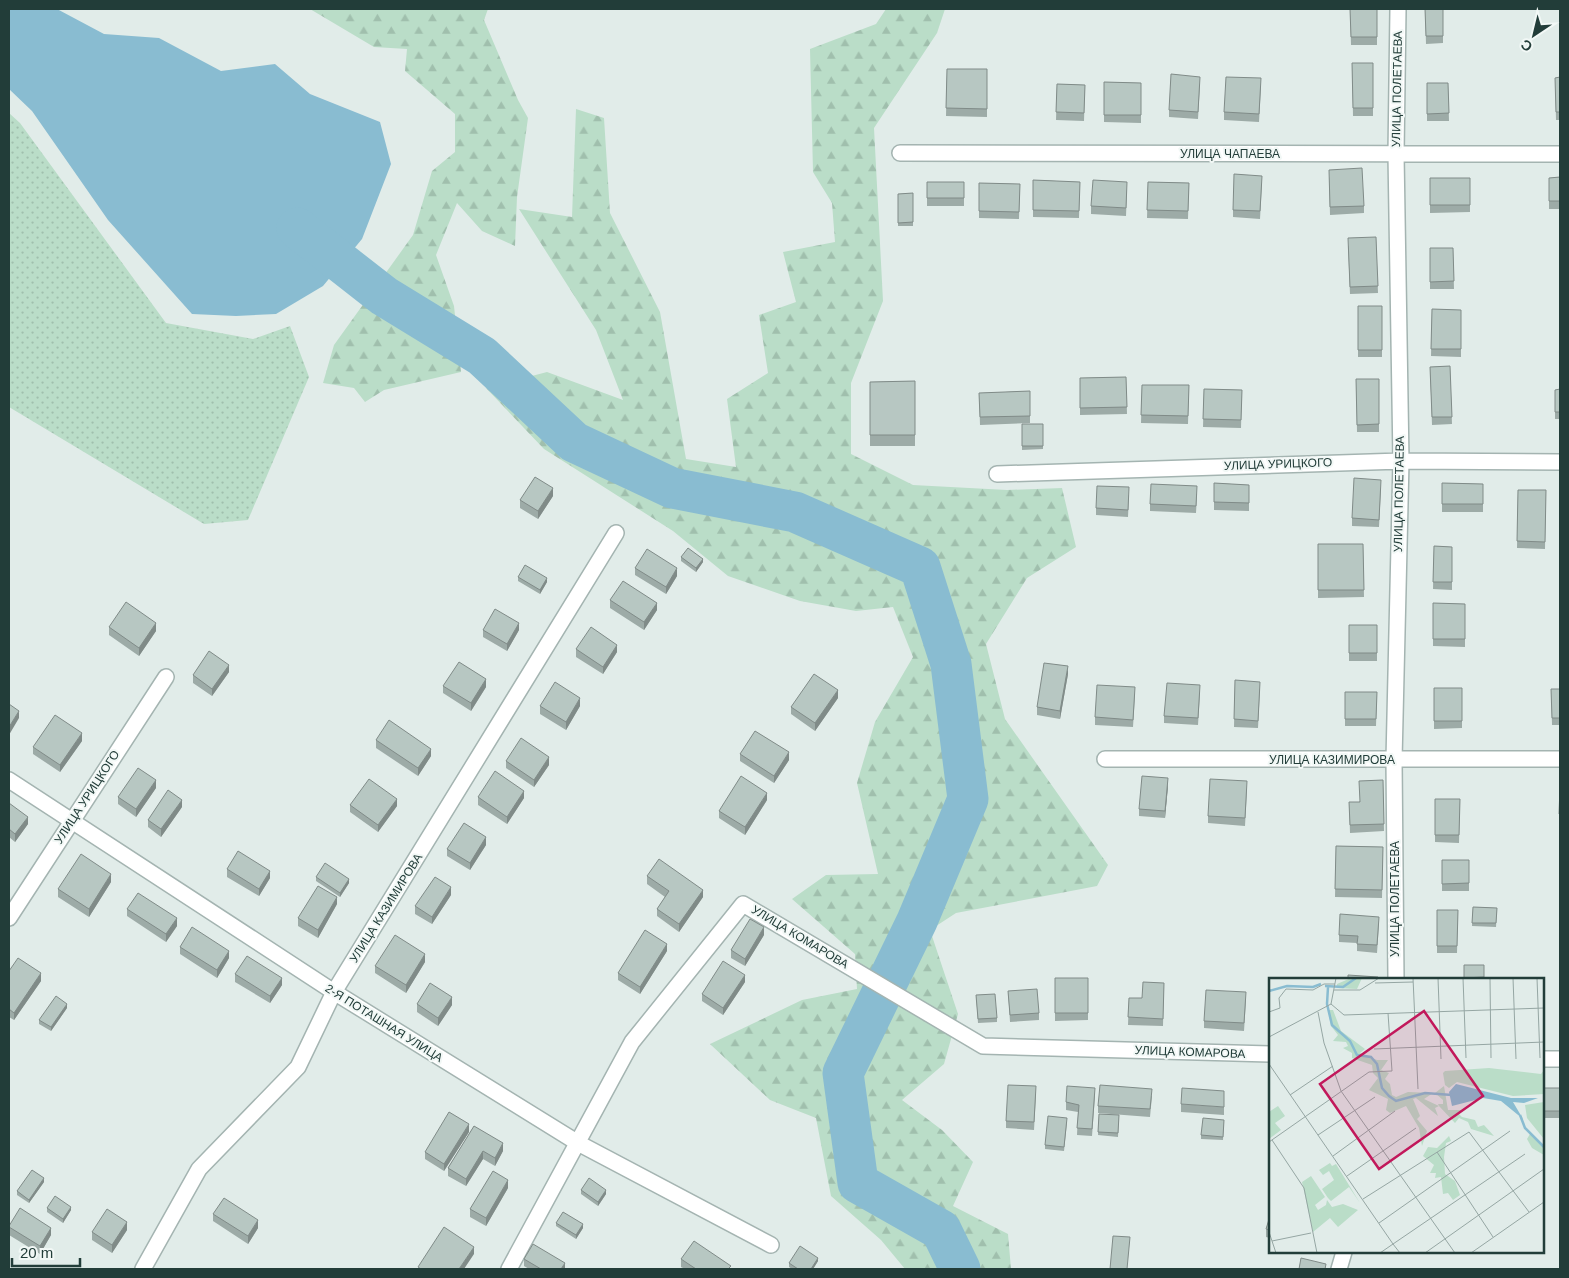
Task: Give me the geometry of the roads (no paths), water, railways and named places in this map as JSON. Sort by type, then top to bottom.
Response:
[{"type":"street","name":"УЛИЦА ПОЛЕТАЕВА","points":[[1396,978],[1394,760],[1401,460],[1396,154],[1398,9]]},
{"type":"street","name":"УЛИЦА ЧАПАЕВА","points":[[900,153],[1560,154]]},
{"type":"street","name":"УЛИЦА УРИЦКОГО","points":[[997,474],[1401,460],[1560,462]]},
{"type":"street","name":"УЛИЦА КАЗИМИРОВА","points":[[143,1269],[199,1169],[298,1067],[334,992],[616,533]]},
{"type":"street","name":"УЛИЦА УРИЦКОГО","points":[[9,918],[71,820],[166,677]]},
{"type":"street","name":"УЛИЦА КАЗИМИРОВА","points":[[1105,759],[1560,759]]},
{"type":"street","name":"2-Я ПОТАШНАЯ УЛИЦА","points":[[9,780],[334,992],[578,1143],[771,1244]]},
{"type":"street","name":"УЛИЦА КОМАРОВА","points":[[509,1269],[632,1042],[743,904],[983,1046],[1269,1054]]},
{"type":"street","points":[[1544,1059],[1560,1059]]},
{"type":"street","points":[[1339,1269],[1344,1253]]},
{"type":"water","points":[[9,9],[57,9],[104,34],[159,38],[221,71],[275,64],[310,94],[380,122],[391,164],[362,239],[323,286],[276,314],[236,316],[192,314],[108,220],[32,111],[9,89]]},
{"type":"waterway","points":[[297,228],[384,296],[482,356],[574,442],[672,488],[795,512],[920,567],[951,664],[968,799],[917,921],[843,1073],[858,1183],[941,1230],[960,1269]]}]
